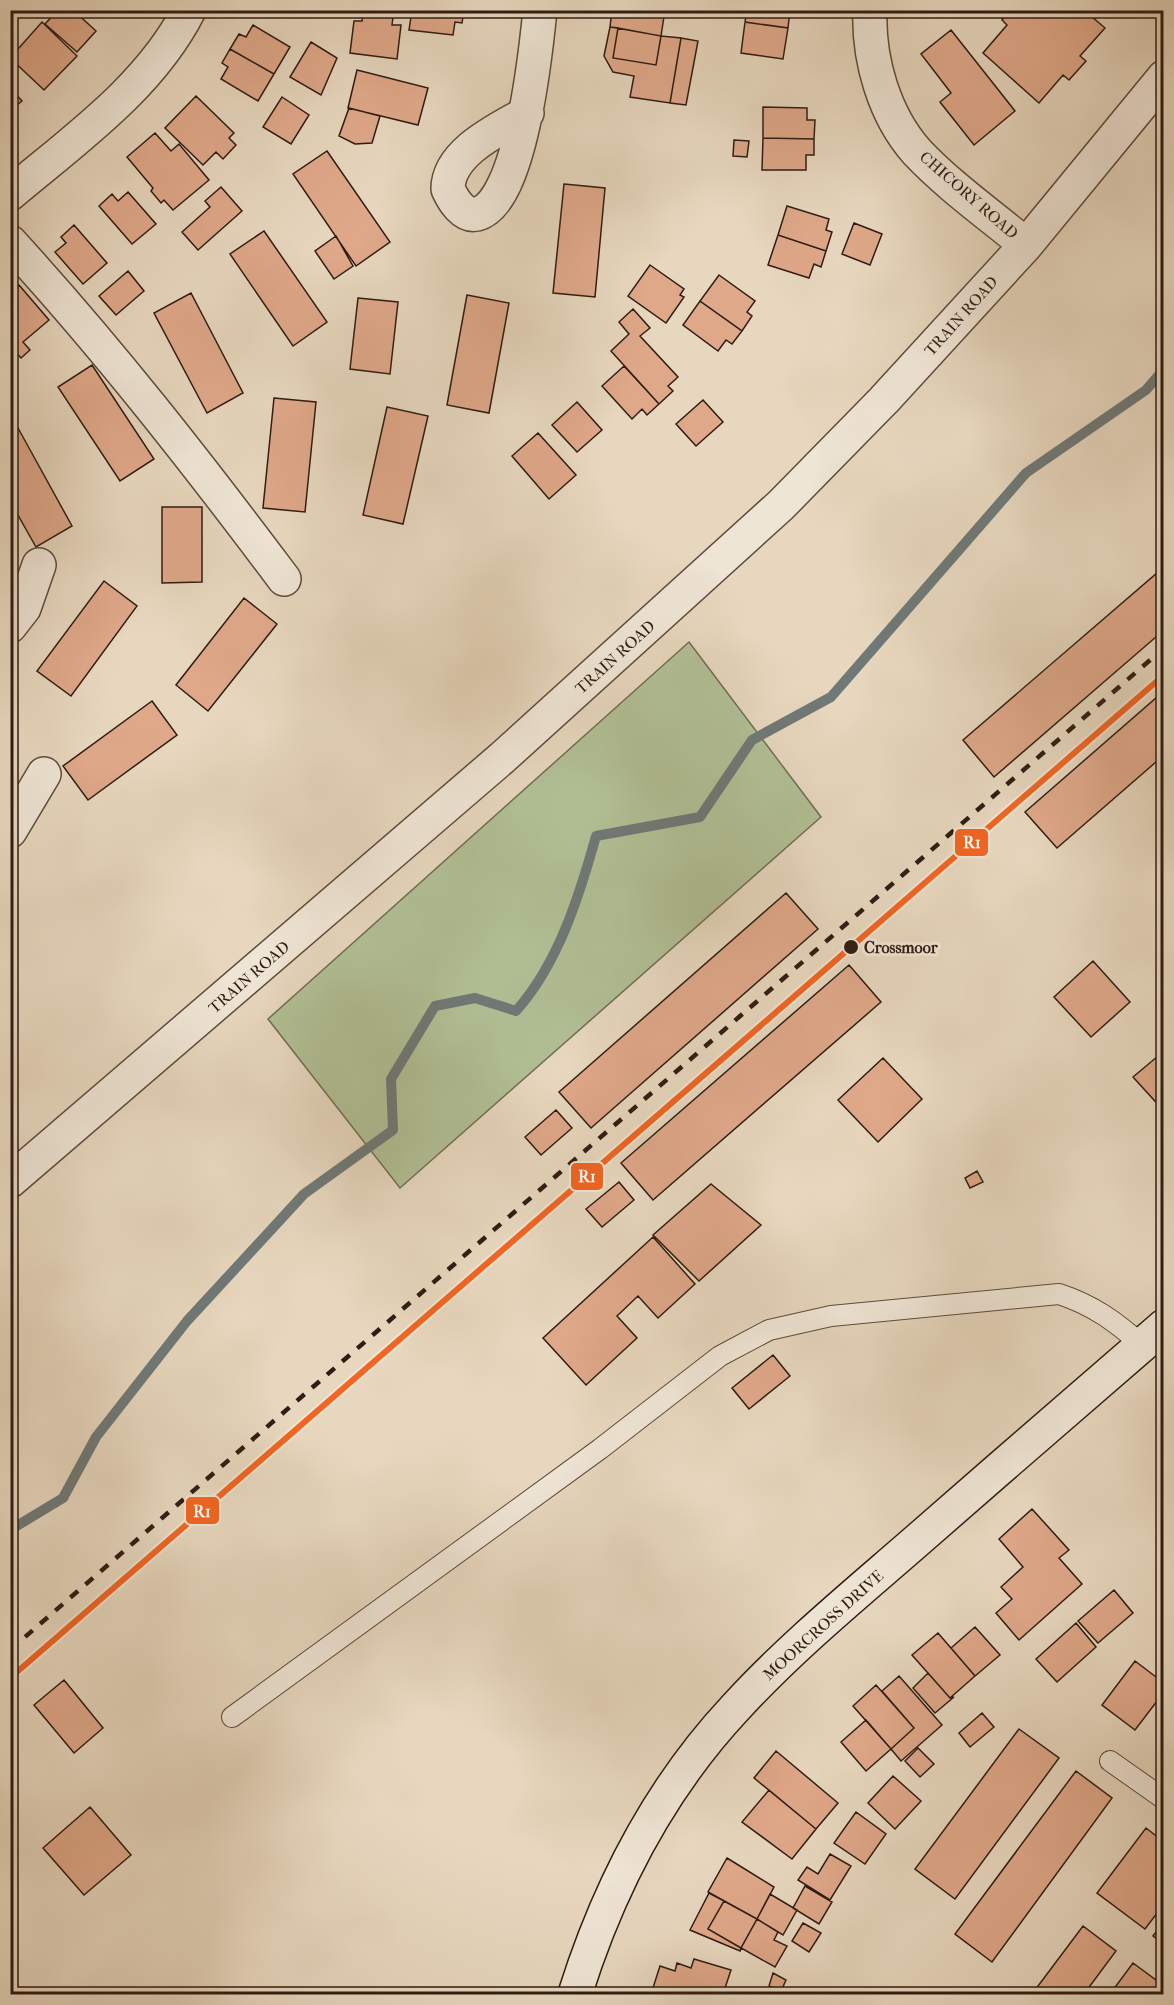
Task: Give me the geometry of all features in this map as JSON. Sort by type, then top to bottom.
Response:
[{"type":"street","points":[[10,194],[117,103],[170,42],[189,10]]},
{"type":"street","points":[[527,113],[540,10]]},
{"type":"street","name":"CHICORY ROAD","points":[[870,10],[869,26],[876,71],[891,113],[917,151],[1026,245]]},
{"type":"street","name":"TRAIN ROAD","points":[[10,1181],[502,758],[782,505],[884,400],[1026,245],[1164,77]]},
{"type":"street","points":[[10,242],[84,322],[188,450],[284,579]]},
{"type":"street","points":[[10,626],[24,608],[39,565]]},
{"type":"street","points":[[10,831],[44,774]]},
{"type":"street","name":"MOORCROSS DRIVE","points":[[575,1995],[596,1931],[642,1837],[669,1792],[735,1708],[818,1627],[1153,1335]]},
{"type":"lane","points":[[232,1717],[600,1449],[720,1356],[769,1330],[842,1314],[1059,1294],[1082,1301],[1109,1316],[1153,1335]]},
{"type":"lane","points":[[1110,1761],[1164,1799]]},
{"type":"green space","points":[[689,642],[821,817],[400,1188],[268,1019]]},
{"type":"building","points":[[58,10],[73,10],[96,31],[77,52],[45,24]]},
{"type":"building","points":[[363,10],[394,10],[392,25],[401,25],[397,59],[350,53],[354,21],[362,21]]},
{"type":"building","points":[[412,10],[464,10],[462,23],[455,22],[453,35],[409,30]]},
{"type":"building","points":[[612,10],[665,10],[661,36],[610,27]]},
{"type":"building","points":[[747,10],[790,10],[788,28],[745,22]]},
{"type":"building","points":[[1009,10],[1084,10],[1105,28],[1080,56],[1086,61],[1069,80],[1063,75],[1039,103],[983,53],[1007,25],[1002,20]]},
{"type":"building","points":[[42,22],[77,56],[44,90],[10,58]]},
{"type":"building","points":[[745,22],[788,28],[783,59],[741,53]]},
{"type":"building","points":[[253,25],[290,47],[274,74],[230,49],[239,34],[246,37]]},
{"type":"building","points":[[610,27],[618,28],[613,58],[656,65],[661,36],[681,38],[670,103],[630,97],[634,76],[613,72],[604,56]]},
{"type":"building","points":[[618,28],[661,36],[656,65],[613,58]]},
{"type":"building","points":[[951,30],[1015,111],[974,145],[940,102],[951,93],[921,54]]},
{"type":"building","points":[[681,38],[698,41],[686,105],[670,103]]},
{"type":"building","points":[[311,42],[337,58],[321,95],[290,77]]},
{"type":"building","points":[[230,49],[274,74],[258,101],[221,79],[228,67],[222,63]]},
{"type":"building","points":[[357,70],[428,88],[418,125],[348,108]]},
{"type":"building","points":[[10,88],[22,101],[10,111]]},
{"type":"building","points":[[196,96],[234,133],[229,138],[236,145],[223,159],[216,152],[203,165],[165,128]]},
{"type":"building","points":[[282,97],[309,115],[291,144],[263,127]]},
{"type":"building","points":[[763,107],[807,108],[807,120],[815,120],[814,139],[763,138]]},
{"type":"building","points":[[349,108],[380,116],[372,143],[355,144],[339,136]]},
{"type":"building","points":[[155,133],[171,151],[179,144],[209,180],[173,210],[164,200],[161,203],[151,191],[153,188],[127,157]]},
{"type":"building","points":[[763,138],[814,139],[814,155],[806,155],[806,170],[762,170]]},
{"type":"building","points":[[734,140],[749,141],[747,157],[733,156]]},
{"type":"building","points":[[327,151],[390,242],[356,266],[293,174]]},
{"type":"building","points":[[564,184],[605,188],[595,297],[553,293]]},
{"type":"building","points":[[221,187],[242,211],[198,250],[182,232],[210,207],[205,201]]},
{"type":"building","points":[[128,192],[156,224],[132,244],[99,206],[112,194],[118,201]]},
{"type":"building","points":[[787,206],[829,219],[826,230],[832,232],[826,251],[778,235]]},
{"type":"building","points":[[854,223],[882,234],[870,265],[842,254]]},
{"type":"building","points":[[74,225],[107,263],[83,284],[55,252],[66,243],[61,237]]},
{"type":"building","points":[[264,231],[327,322],[293,346],[230,254]]},
{"type":"building","points":[[778,235],[826,251],[821,267],[814,264],[809,278],[768,265]]},
{"type":"building","points":[[336,236],[353,266],[334,279],[315,251]]},
{"type":"building","points":[[650,265],[684,289],[680,295],[684,297],[666,323],[628,296]]},
{"type":"building","points":[[128,271],[144,291],[116,315],[99,296]]},
{"type":"building","points":[[719,275],[755,301],[747,312],[752,316],[742,331],[700,301]]},
{"type":"building","points":[[19,285],[49,320],[23,342],[30,350],[21,358],[10,346],[10,293]]},
{"type":"building","points":[[191,293],[243,393],[207,413],[154,313]]},
{"type":"building","points":[[467,295],[509,303],[489,413],[447,405]]},
{"type":"building","points":[[358,298],[398,302],[390,374],[350,369]]},
{"type":"building","points":[[700,301],[742,331],[732,344],[726,340],[718,351],[683,325]]},
{"type":"building","points":[[633,309],[650,328],[640,336],[678,377],[668,386],[673,391],[659,404],[611,351],[629,334],[619,322]]},
{"type":"building","points":[[92,365],[154,459],[120,481],[58,387]]},
{"type":"building","points":[[624,366],[659,404],[647,415],[642,409],[632,419],[602,386]]},
{"type":"building","points":[[274,398],[316,402],[305,512],[263,508]]},
{"type":"building","points":[[703,400],[723,422],[696,446],[676,424]]},
{"type":"building","points":[[577,402],[602,430],[577,452],[552,425]]},
{"type":"building","points":[[387,407],[428,416],[403,524],[363,515]]},
{"type":"building","points":[[18,428],[72,526],[36,547],[10,501],[10,433]]},
{"type":"building","points":[[538,433],[576,475],[549,499],[512,456]]},
{"type":"building","points":[[162,507],[202,507],[202,582],[162,583]]},
{"type":"building","points":[[1164,567],[1164,630],[994,777],[963,740]]},
{"type":"building","points":[[104,581],[137,606],[71,696],[37,671]]},
{"type":"building","points":[[244,598],[277,624],[208,711],[176,685]]},
{"type":"building","points":[[1164,691],[1164,755],[1057,848],[1025,812]]},
{"type":"building","points":[[152,701],[177,735],[88,800],[63,766]]},
{"type":"building","points":[[786,893],[818,929],[591,1128],[559,1092]]},
{"type":"building","points":[[1093,961],[1130,1002],[1091,1037],[1054,997]]},
{"type":"building","points":[[849,965],[881,1002],[653,1200],[621,1163]]},
{"type":"building","points":[[1164,1051],[1164,1111],[1133,1077]]},
{"type":"building","points":[[883,1058],[922,1099],[878,1142],[838,1100]]},
{"type":"building","points":[[556,1110],[572,1128],[541,1155],[525,1137]]},
{"type":"building","points":[[977,1171],[983,1182],[970,1188],[965,1178]]},
{"type":"building","points":[[619,1182],[634,1200],[602,1227],[586,1209]]},
{"type":"building","points":[[711,1184],[761,1225],[699,1281],[653,1235]]},
{"type":"building","points":[[653,1237],[695,1284],[658,1318],[638,1296],[617,1316],[637,1338],[586,1385],[543,1338]]},
{"type":"building","points":[[773,1355],[790,1376],[749,1409],[732,1388]]},
{"type":"building","points":[[1032,1509],[1069,1550],[1059,1558],[1082,1584],[1019,1640],[996,1613],[1012,1599],[1001,1587],[1023,1567],[999,1539]]},
{"type":"building","points":[[1114,1590],[1133,1613],[1098,1643],[1078,1621]]},
{"type":"building","points":[[1076,1623],[1096,1647],[1057,1682],[1036,1659]]},
{"type":"building","points":[[975,1627],[1000,1655],[975,1676],[951,1648]]},
{"type":"building","points":[[938,1633],[975,1676],[950,1698],[912,1655]]},
{"type":"building","points":[[1135,1661],[1164,1683],[1164,1692],[1135,1730],[1102,1705]]},
{"type":"building","points":[[928,1673],[950,1698],[954,1697],[935,1713],[913,1688]]},
{"type":"building","points":[[899,1676],[942,1725],[901,1761],[891,1749],[914,1728],[882,1691]]},
{"type":"building","points":[[64,1680],[103,1728],[74,1753],[34,1705]]},
{"type":"building","points":[[876,1685],[914,1728],[891,1749],[853,1706]]},
{"type":"building","points":[[982,1713],[994,1727],[970,1747],[959,1733]]},
{"type":"building","points":[[866,1720],[891,1749],[866,1771],[841,1742]]},
{"type":"building","points":[[1019,1729],[1059,1758],[955,1899],[915,1869]]},
{"type":"building","points":[[918,1748],[934,1764],[920,1777],[905,1761]]},
{"type":"building","points":[[776,1751],[838,1803],[816,1829],[754,1778]]},
{"type":"building","points":[[1076,1771],[1112,1798],[992,1962],[955,1934]]},
{"type":"building","points":[[893,1776],[921,1801],[895,1829],[868,1803]]},
{"type":"building","points":[[769,1790],[816,1829],[792,1859],[742,1822]]},
{"type":"building","points":[[90,1807],[131,1855],[84,1895],[43,1848]]},
{"type":"building","points":[[856,1812],[886,1834],[865,1864],[834,1843]]},
{"type":"building","points":[[1146,1828],[1164,1842],[1164,1904],[1145,1929],[1097,1893]]},
{"type":"building","points":[[830,1854],[851,1866],[830,1900],[798,1880],[807,1867],[818,1874]]},
{"type":"building","points":[[727,1858],[774,1887],[757,1919],[708,1892]]},
{"type":"building","points":[[805,1886],[832,1902],[819,1924],[793,1908]]},
{"type":"building","points":[[709,1893],[724,1901],[708,1929],[741,1948],[740,1951],[690,1930]]},
{"type":"building","points":[[770,1894],[797,1910],[783,1935],[757,1919]]},
{"type":"building","points":[[724,1901],[757,1919],[741,1948],[708,1929]]},
{"type":"building","points":[[757,1919],[778,1932],[774,1940],[787,1946],[775,1967],[741,1948]]},
{"type":"building","points":[[1164,1922],[1164,1945],[1153,1936]]},
{"type":"building","points":[[803,1923],[821,1933],[809,1952],[792,1941]]},
{"type":"building","points":[[1083,1926],[1116,1951],[1084,1994],[1032,1994]]},
{"type":"building","points":[[694,1959],[731,1970],[723,1994],[651,1994],[660,1966],[675,1971],[677,1963],[691,1968]]},
{"type":"building","points":[[1133,1963],[1164,1986],[1164,1994],[1110,1994]]},
{"type":"building","points":[[773,1973],[786,1980],[781,1991],[769,1986]]},
{"type":"waterway","points":[[10,1530],[63,1498],[96,1437],[187,1321],[304,1194],[393,1130],[391,1079],[435,1006],[475,998],[516,1011],[531,992],[555,951],[574,906],[596,836],[700,817],[752,740],[831,697],[1026,473],[1146,390],[1164,369]]},
{"type":"railway","points":[[10,1650],[1164,648]]},
{"type":"railway","points":[[10,1678],[528,1227]]},
{"type":"transit line","name":"R1","points":[[10,1678],[1164,675]]},
{"type":"place","name":"Crossmoor","points":[[851,947]]}]
